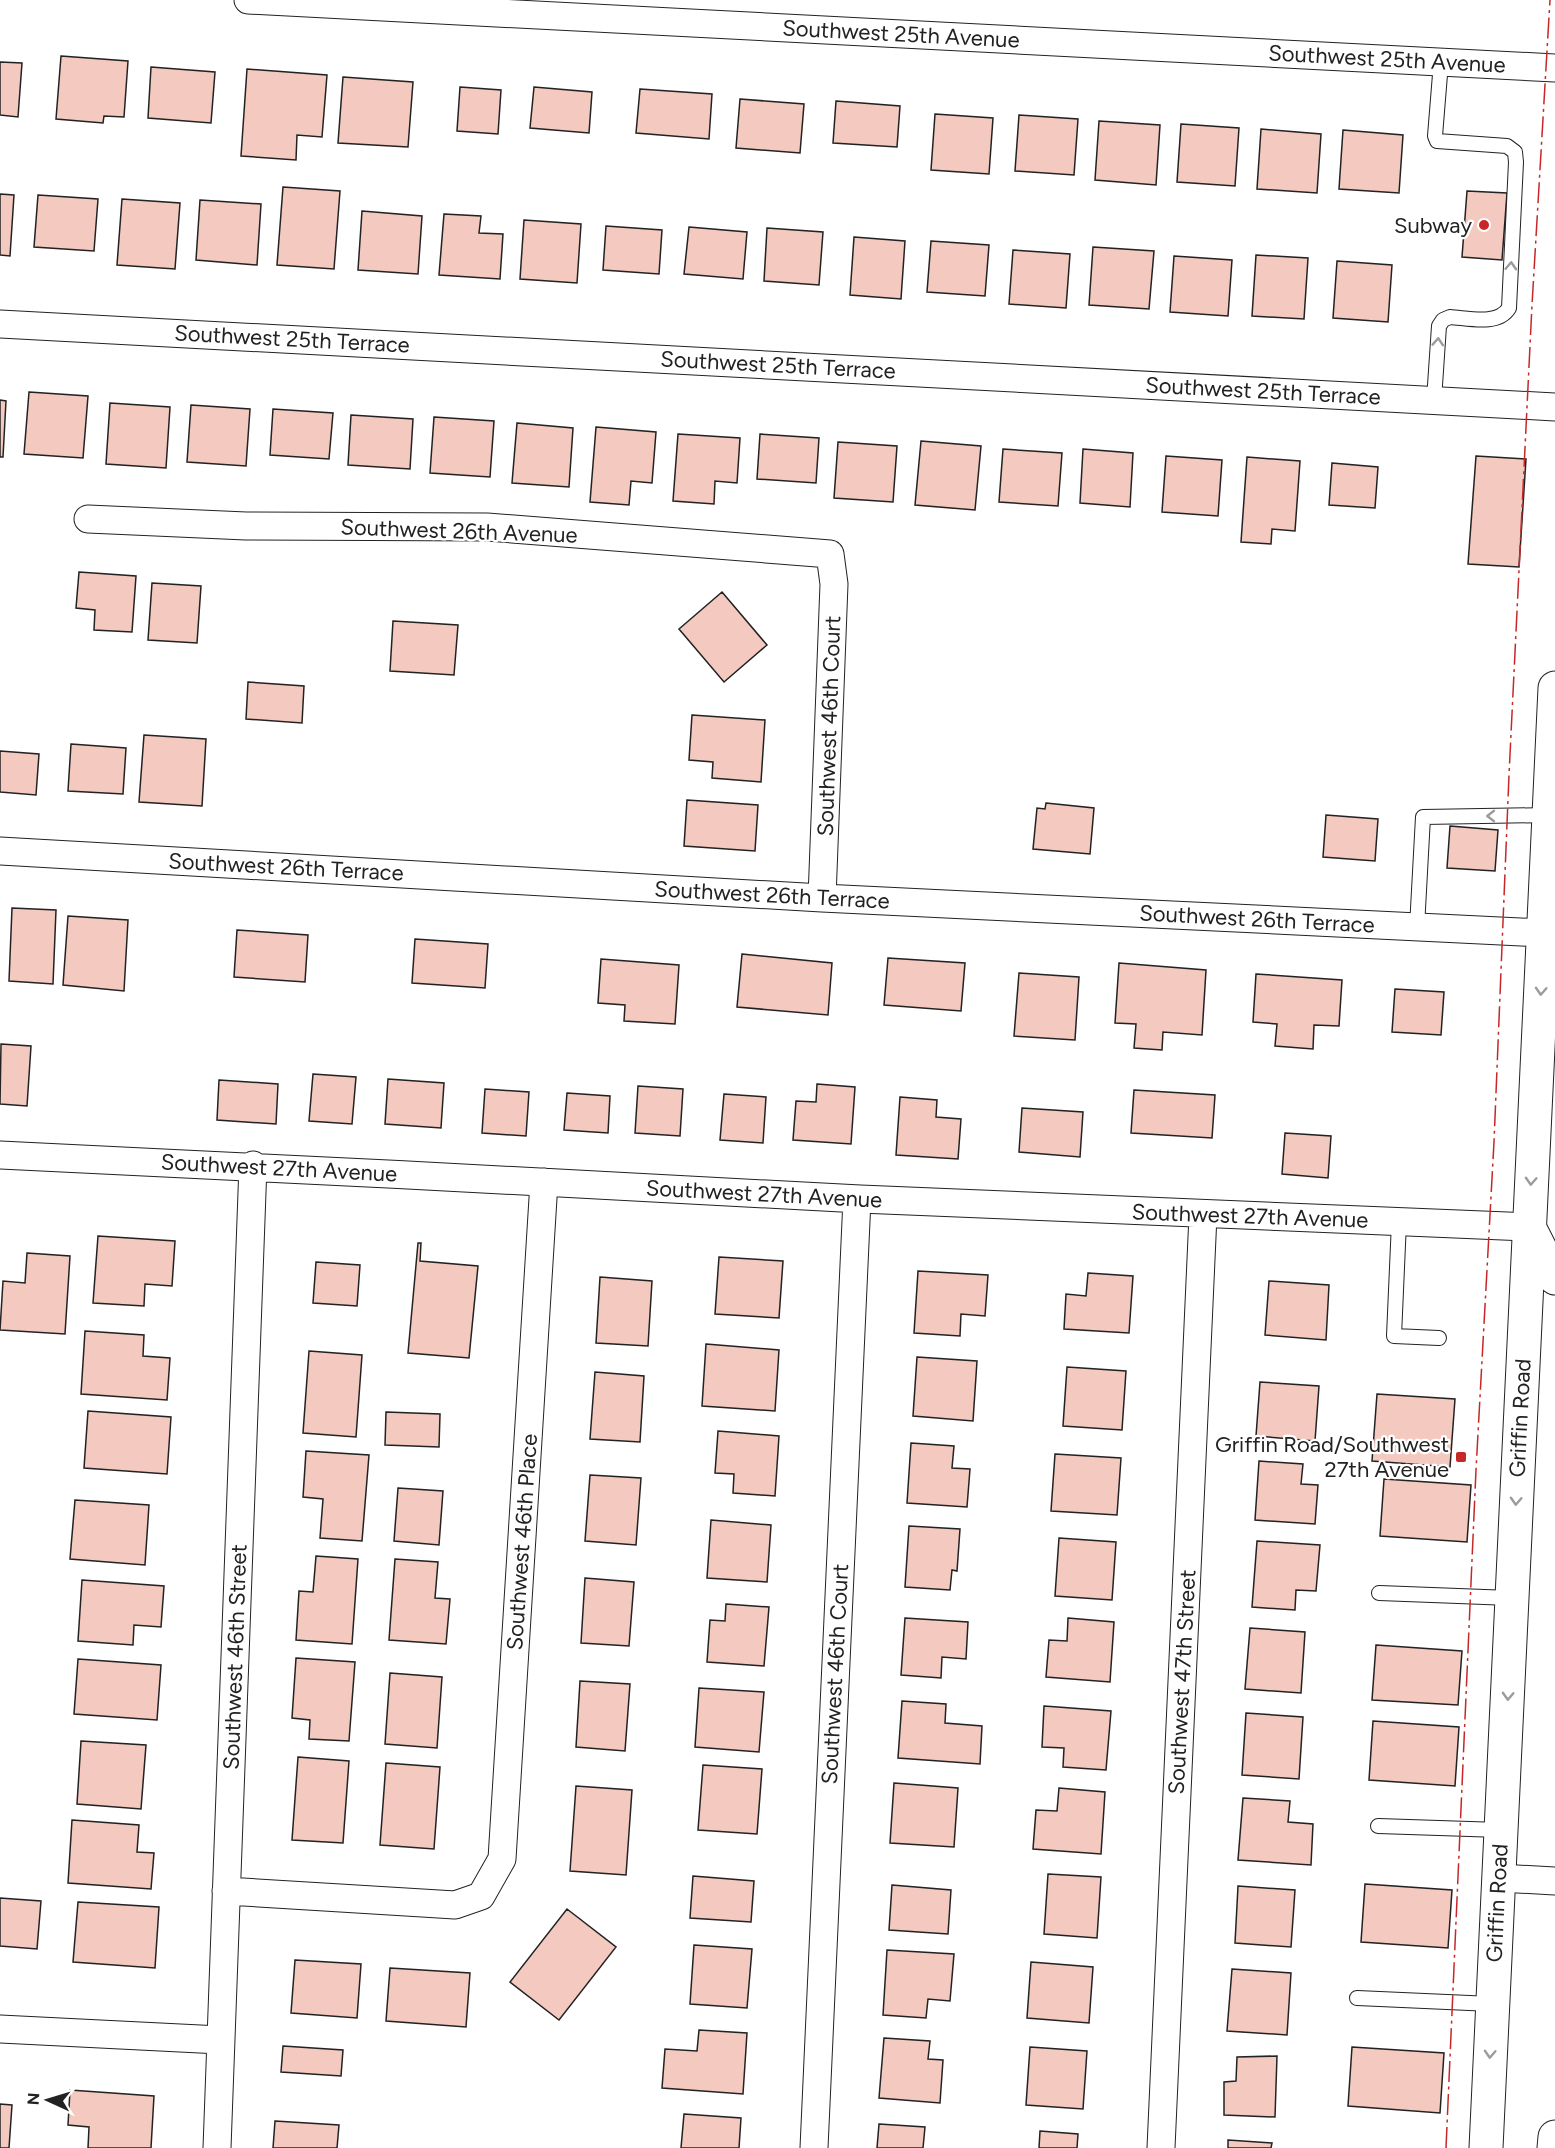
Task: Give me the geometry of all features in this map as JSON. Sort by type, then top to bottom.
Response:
[{"type":"main road","name":"Griffin Road","points":[[1486,2148],[1555,688]]},
{"type":"main road","points":[[1534,1122],[1555,1162]]},
{"type":"main road","points":[[1529,1227],[1555,1278]]},
{"type":"main road","points":[[1554,2148],[1555,2137]]},
{"type":"street","name":"Southwest 25th Avenue","points":[[248,0],[1555,68]]},
{"type":"street","name":"Southwest 25th Terrace","points":[[0,324],[1555,406]]},
{"type":"street","name":"Southwest 26th Avenue","points":[[88,519],[246,526],[487,527],[830,554]]},
{"type":"street","name":"Southwest 46th Court","points":[[822,898],[834,584],[830,554]]},
{"type":"street","name":"Southwest 26th Terrace","points":[[0,851],[822,898],[1543,933]]},
{"type":"street","name":"Southwest 27th Avenue","points":[[0,1155],[253,1165],[857,1199],[1529,1227]]},
{"type":"street","name":"Southwest 46th Street","points":[[217,2148],[253,1165]]},
{"type":"street","name":"Southwest 46th Place","points":[[226,1891],[455,1905],[481,1896],[502,1860],[544,1182]]},
{"type":"street","name":"Southwest 46th Court","points":[[814,2148],[857,1199]]},
{"type":"street","name":"Southwest 47th Street","points":[[1161,2148],[1203,1215]]},
{"type":"street","points":[[1498,1878],[1555,1881]]},
{"type":"street","points":[[0,2029],[220,2040]]},
{"type":"lane","points":[[1434,400],[1439,326],[1443,320],[1450,317],[1497,319],[1505,315],[1509,308],[1516,162],[1515,152],[1507,146],[1437,141],[1435,136],[1441,62]]},
{"type":"lane","points":[[1417,927],[1423,817],[1549,815]]},
{"type":"lane","points":[[1399,1222],[1394,1336],[1439,1338]]},
{"type":"lane","points":[[1379,1593],[1511,1598]]},
{"type":"lane","points":[[1378,1826],[1500,1830]]},
{"type":"lane","points":[[1357,1998],[1492,2004]]},
{"type":"building","points":[[61,56],[128,61],[124,117],[104,116],[103,123],[56,119]]},
{"type":"building","points":[[0,62],[22,63],[18,117],[0,115]]},
{"type":"building","points":[[151,67],[215,72],[211,123],[148,118]]},
{"type":"building","points":[[247,69],[327,75],[322,137],[297,135],[296,160],[241,156]]},
{"type":"building","points":[[343,77],[413,82],[408,147],[338,143]]},
{"type":"building","points":[[460,87],[501,90],[498,134],[457,131]]},
{"type":"building","points":[[534,87],[592,92],[589,133],[530,128]]},
{"type":"building","points":[[640,89],[712,94],[709,139],[636,133]]},
{"type":"building","points":[[740,99],[804,104],[800,153],[736,148]]},
{"type":"building","points":[[836,101],[900,106],[897,147],[833,143]]},
{"type":"building","points":[[935,114],[993,118],[989,174],[931,170]]},
{"type":"building","points":[[1019,115],[1078,119],[1074,175],[1015,171]]},
{"type":"building","points":[[1099,121],[1160,125],[1156,185],[1095,180]]},
{"type":"building","points":[[1181,124],[1239,128],[1235,186],[1177,182]]},
{"type":"building","points":[[1261,129],[1321,134],[1317,193],[1257,189]]},
{"type":"building","points":[[1343,130],[1403,135],[1399,193],[1339,189]]},
{"type":"building","points":[[283,187],[340,191],[334,269],[277,265]]},
{"type":"building","name":"Subway","points":[[1467,191],[1507,193],[1502,260],[1462,257]]},
{"type":"building","points":[[0,194],[14,195],[10,256],[0,255]]},
{"type":"building","points":[[38,195],[98,199],[94,251],[34,247]]},
{"type":"building","points":[[122,199],[180,203],[175,269],[117,265]]},
{"type":"building","points":[[200,200],[261,204],[257,265],[196,260]]},
{"type":"building","points":[[362,211],[422,216],[418,274],[358,270]]},
{"type":"building","points":[[444,214],[481,216],[479,233],[503,234],[500,279],[439,275]]},
{"type":"building","points":[[524,220],[581,224],[577,283],[520,279]]},
{"type":"building","points":[[606,226],[662,230],[659,274],[603,270]]},
{"type":"building","points":[[689,227],[747,232],[743,279],[684,274]]},
{"type":"building","points":[[767,228],[823,232],[819,285],[764,281]]},
{"type":"building","points":[[854,237],[905,241],[901,299],[850,295]]},
{"type":"building","points":[[931,241],[989,245],[985,296],[927,292]]},
{"type":"building","points":[[1093,247],[1154,251],[1149,309],[1089,305]]},
{"type":"building","points":[[1013,250],[1070,254],[1066,308],[1009,304]]},
{"type":"building","points":[[1256,255],[1308,258],[1304,319],[1252,316]]},
{"type":"building","points":[[1174,256],[1232,260],[1228,316],[1170,312]]},
{"type":"building","points":[[1337,261],[1392,265],[1388,322],[1333,318]]},
{"type":"building","points":[[29,392],[88,396],[83,458],[24,454]]},
{"type":"building","points":[[0,400],[6,401],[3,457],[0,457]]},
{"type":"building","points":[[110,403],[170,407],[166,468],[106,464]]},
{"type":"building","points":[[191,405],[250,409],[246,466],[187,462]]},
{"type":"building","points":[[273,409],[333,413],[329,459],[270,455]]},
{"type":"building","points":[[351,415],[413,419],[410,469],[348,465]]},
{"type":"building","points":[[434,417],[494,421],[490,477],[430,473]]},
{"type":"building","points":[[517,423],[573,428],[569,487],[512,483]]},
{"type":"building","points":[[596,427],[656,432],[652,483],[631,481],[629,505],[590,502]]},
{"type":"building","points":[[678,434],[740,438],[737,483],[715,481],[714,504],[673,501]]},
{"type":"building","points":[[760,434],[819,438],[816,483],[757,479]]},
{"type":"building","points":[[921,441],[981,446],[975,510],[915,505]]},
{"type":"building","points":[[838,442],[897,446],[893,502],[834,498]]},
{"type":"building","points":[[1003,449],[1062,453],[1058,506],[999,502]]},
{"type":"building","points":[[1083,449],[1133,453],[1130,507],[1080,503]]},
{"type":"building","points":[[1166,456],[1222,460],[1218,516],[1162,512]]},
{"type":"building","points":[[1476,456],[1526,459],[1519,567],[1468,564]]},
{"type":"building","points":[[1247,457],[1300,461],[1295,531],[1272,529],[1271,544],[1241,542]]},
{"type":"building","points":[[1332,463],[1378,467],[1375,508],[1329,505]]},
{"type":"building","points":[[79,572],[136,576],[132,632],[94,630],[95,610],[76,608]]},
{"type":"building","points":[[152,583],[201,586],[197,643],[148,640]]},
{"type":"building","points":[[722,592],[767,645],[724,682],[679,629]]},
{"type":"building","points":[[393,621],[458,625],[454,675],[390,671]]},
{"type":"building","points":[[248,682],[304,686],[302,723],[246,719]]},
{"type":"building","points":[[692,715],[765,720],[761,782],[712,778],[713,762],[689,760]]},
{"type":"building","points":[[144,735],[206,739],[202,806],[139,802]]},
{"type":"building","points":[[71,744],[126,748],[123,794],[68,791]]},
{"type":"building","points":[[0,751],[39,754],[36,795],[0,792]]},
{"type":"building","points":[[687,800],[758,805],[755,851],[684,846]]},
{"type":"building","points":[[1046,803],[1094,808],[1090,854],[1033,849],[1037,808],[1045,809]]},
{"type":"building","points":[[1326,815],[1378,819],[1375,861],[1323,857]]},
{"type":"building","points":[[1450,826],[1498,830],[1495,871],[1447,868]]},
{"type":"building","points":[[12,908],[56,910],[53,984],[9,981]]},
{"type":"building","points":[[68,916],[128,920],[124,991],[63,985]]},
{"type":"building","points":[[237,930],[308,935],[305,982],[234,977]]},
{"type":"building","points":[[415,939],[488,944],[485,988],[412,983]]},
{"type":"building","points":[[742,954],[832,963],[828,1015],[737,1007]]},
{"type":"building","points":[[888,958],[965,963],[961,1011],[884,1005]]},
{"type":"building","points":[[601,959],[679,965],[675,1024],[624,1021],[625,1005],[598,1003]]},
{"type":"building","points":[[1119,963],[1206,970],[1202,1035],[1163,1032],[1162,1050],[1134,1048],[1136,1024],[1115,1023]]},
{"type":"building","points":[[1019,973],[1079,977],[1075,1040],[1014,1036]]},
{"type":"building","points":[[1256,974],[1342,980],[1339,1026],[1314,1025],[1313,1049],[1275,1046],[1277,1024],[1253,1022]]},
{"type":"building","points":[[1395,989],[1444,992],[1441,1035],[1392,1032]]},
{"type":"building","points":[[1,1044],[31,1046],[27,1106],[0,1104]]},
{"type":"building","points":[[313,1074],[356,1077],[352,1124],[309,1121]]},
{"type":"building","points":[[388,1079],[444,1083],[441,1128],[385,1124]]},
{"type":"building","points":[[219,1080],[278,1084],[276,1124],[217,1120]]},
{"type":"building","points":[[817,1084],[855,1087],[851,1144],[793,1140],[796,1101],[816,1102]]},
{"type":"building","points":[[638,1086],[683,1089],[680,1136],[635,1133]]},
{"type":"building","points":[[485,1089],[529,1092],[526,1136],[482,1133]]},
{"type":"building","points":[[1134,1090],[1215,1095],[1212,1138],[1131,1133]]},
{"type":"building","points":[[567,1093],[610,1096],[608,1133],[564,1130]]},
{"type":"building","points":[[724,1094],[766,1097],[763,1143],[720,1140]]},
{"type":"building","points":[[900,1097],[937,1100],[936,1117],[961,1119],[958,1159],[896,1155]]},
{"type":"building","points":[[1022,1108],[1083,1112],[1080,1157],[1019,1152]]},
{"type":"building","points":[[1285,1133],[1331,1136],[1328,1178],[1282,1174]]},
{"type":"building","points":[[98,1236],[175,1241],[172,1286],[145,1284],[144,1306],[93,1303]]},
{"type":"building","points":[[418,1243],[421,1243],[420,1261],[478,1266],[469,1358],[408,1353]]},
{"type":"building","points":[[27,1253],[70,1256],[65,1334],[0,1330],[3,1281],[25,1283]]},
{"type":"building","points":[[719,1257],[783,1261],[779,1318],[715,1314]]},
{"type":"building","points":[[316,1262],[360,1265],[357,1306],[313,1303]]},
{"type":"building","points":[[918,1271],[988,1275],[985,1316],[961,1314],[960,1336],[914,1333]]},
{"type":"building","points":[[1088,1273],[1133,1276],[1129,1333],[1064,1329],[1066,1294],[1086,1296]]},
{"type":"building","points":[[600,1277],[652,1281],[648,1346],[596,1343]]},
{"type":"building","points":[[1269,1281],[1329,1285],[1326,1340],[1265,1335]]},
{"type":"building","points":[[85,1331],[144,1335],[143,1356],[170,1358],[167,1400],[81,1394]]},
{"type":"building","points":[[706,1344],[779,1350],[775,1411],[702,1406]]},
{"type":"building","points":[[309,1351],[362,1355],[356,1437],[303,1433]]},
{"type":"building","points":[[917,1357],[977,1361],[973,1421],[913,1416]]},
{"type":"building","points":[[1067,1367],[1126,1371],[1122,1430],[1063,1426]]},
{"type":"building","points":[[595,1372],[644,1376],[640,1442],[590,1439]]},
{"type":"building","points":[[1260,1382],[1319,1386],[1315,1441],[1256,1436]]},
{"type":"building","points":[[1377,1394],[1455,1399],[1450,1467],[1372,1461]]},
{"type":"building","points":[[88,1411],[171,1417],[167,1474],[84,1468]]},
{"type":"building","points":[[386,1412],[440,1414],[439,1447],[385,1445]]},
{"type":"building","points":[[718,1431],[779,1436],[775,1496],[733,1493],[734,1474],[715,1473]]},
{"type":"building","points":[[911,1443],[954,1446],[952,1468],[970,1469],[967,1507],[907,1503]]},
{"type":"building","points":[[306,1451],[369,1455],[362,1541],[320,1538],[323,1499],[303,1497]]},
{"type":"building","points":[[1055,1454],[1121,1458],[1117,1515],[1051,1511]]},
{"type":"building","points":[[1259,1461],[1303,1464],[1301,1484],[1318,1485],[1315,1524],[1255,1520]]},
{"type":"building","points":[[590,1475],[641,1478],[636,1545],[585,1541]]},
{"type":"building","points":[[1384,1479],[1471,1485],[1467,1542],[1380,1536]]},
{"type":"building","points":[[398,1488],[443,1491],[439,1545],[394,1541]]},
{"type":"building","points":[[75,1500],[149,1505],[145,1565],[70,1559]]},
{"type":"building","points":[[711,1520],[771,1525],[767,1582],[707,1578]]},
{"type":"building","points":[[909,1526],[960,1529],[957,1571],[952,1570],[950,1590],[905,1587]]},
{"type":"building","points":[[1059,1538],[1116,1542],[1112,1600],[1055,1596]]},
{"type":"building","points":[[1257,1541],[1320,1545],[1316,1591],[1296,1590],[1295,1610],[1252,1607]]},
{"type":"building","points":[[316,1556],[358,1559],[352,1644],[296,1640],[299,1591],[313,1592]]},
{"type":"building","points":[[395,1559],[438,1562],[435,1598],[450,1599],[446,1644],[389,1640]]},
{"type":"building","points":[[585,1578],[634,1582],[629,1646],[581,1643]]},
{"type":"building","points":[[82,1580],[164,1586],[161,1627],[134,1625],[133,1645],[78,1641]]},
{"type":"building","points":[[726,1604],[769,1607],[764,1666],[707,1662],[710,1620],[725,1621]]},
{"type":"building","points":[[905,1618],[968,1622],[966,1659],[942,1657],[941,1678],[901,1675]]},
{"type":"building","points":[[1068,1618],[1114,1622],[1110,1682],[1046,1677],[1049,1640],[1067,1641]]},
{"type":"building","points":[[1250,1628],[1305,1632],[1301,1693],[1245,1689]]},
{"type":"building","points":[[1376,1645],[1462,1651],[1458,1705],[1372,1700]]},
{"type":"building","points":[[296,1658],[355,1662],[349,1741],[309,1739],[310,1720],[292,1718]]},
{"type":"building","points":[[78,1659],[161,1665],[157,1720],[74,1714]]},
{"type":"building","points":[[390,1673],[442,1677],[437,1748],[385,1744]]},
{"type":"building","points":[[580,1681],[630,1684],[625,1751],[576,1747]]},
{"type":"building","points":[[699,1688],[764,1692],[759,1752],[695,1747]]},
{"type":"building","points":[[902,1701],[946,1704],[945,1723],[982,1726],[980,1764],[898,1758]]},
{"type":"building","points":[[1044,1706],[1111,1711],[1106,1770],[1063,1767],[1064,1748],[1042,1747]]},
{"type":"building","points":[[1246,1713],[1303,1717],[1299,1779],[1242,1775]]},
{"type":"building","points":[[1373,1721],[1459,1727],[1455,1786],[1369,1780]]},
{"type":"building","points":[[81,1741],[146,1745],[141,1809],[77,1804]]},
{"type":"building","points":[[298,1757],[349,1761],[343,1843],[292,1840]]},
{"type":"building","points":[[386,1763],[440,1767],[434,1849],[380,1845]]},
{"type":"building","points":[[703,1765],[762,1769],[757,1834],[698,1830]]},
{"type":"building","points":[[894,1783],[958,1788],[954,1847],[890,1843]]},
{"type":"building","points":[[576,1786],[632,1790],[626,1875],[570,1871]]},
{"type":"building","points":[[1059,1788],[1105,1792],[1101,1854],[1033,1849],[1036,1810],[1057,1811]]},
{"type":"building","points":[[1243,1798],[1290,1801],[1288,1822],[1313,1824],[1311,1865],[1238,1860]]},
{"type":"building","points":[[72,1820],[139,1825],[137,1852],[154,1853],[151,1889],[68,1883]]},
{"type":"building","points":[[1048,1874],[1101,1877],[1097,1938],[1044,1934]]},
{"type":"building","points":[[693,1876],[754,1881],[751,1922],[690,1918]]},
{"type":"building","points":[[1365,1884],[1452,1890],[1448,1948],[1361,1942]]},
{"type":"building","points":[[892,1885],[951,1890],[948,1934],[889,1930]]},
{"type":"building","points":[[1238,1886],[1295,1890],[1291,1947],[1235,1943]]},
{"type":"building","points":[[0,1898],[41,1901],[37,1949],[0,1946]]},
{"type":"building","points":[[78,1902],[159,1907],[155,1968],[73,1962]]},
{"type":"building","points":[[567,1909],[616,1947],[559,2020],[510,1982]]},
{"type":"building","points":[[694,1945],[752,1949],[747,2008],[690,2004]]},
{"type":"building","points":[[887,1950],[954,1954],[950,2001],[928,1999],[926,2018],[883,2015]]},
{"type":"building","points":[[295,1960],[361,1964],[357,2018],[291,2013]]},
{"type":"building","points":[[1031,1962],[1093,1967],[1089,2023],[1027,2018]]},
{"type":"building","points":[[390,1968],[470,1973],[466,2027],[386,2021]]},
{"type":"building","points":[[1232,1969],[1291,1973],[1287,2035],[1227,2031]]},
{"type":"building","points":[[699,2030],[747,2033],[743,2094],[662,2088],[665,2049],[697,2051]]},
{"type":"building","points":[[884,2038],[930,2041],[928,2059],[943,2060],[940,2103],[879,2098]]},
{"type":"building","points":[[283,2046],[343,2050],[341,2076],[281,2072]]},
{"type":"building","points":[[1030,2047],[1087,2051],[1083,2109],[1026,2105]]},
{"type":"building","points":[[1352,2047],[1444,2053],[1440,2113],[1348,2106]]},
{"type":"building","points":[[1277,2056],[1275,2117],[1224,2115],[1224,2082],[1236,2081],[1237,2057]]},
{"type":"building","points":[[70,2090],[154,2096],[151,2148],[88,2148],[89,2127],[68,2125]]},
{"type":"building","points":[[0,2104],[12,2105],[9,2148],[0,2148]]},
{"type":"building","points":[[684,2114],[741,2118],[739,2148],[681,2148]]},
{"type":"building","points":[[275,2121],[339,2125],[337,2148],[273,2148]]},
{"type":"building","points":[[879,2124],[925,2127],[923,2148],[877,2148]]},
{"type":"building","points":[[1040,2131],[1078,2134],[1077,2148],[1039,2148]]},
{"type":"building","points":[[1228,2140],[1272,2143],[1271,2148],[1228,2148]]},
{"type":"power","points":[[1446,2148],[1476,1470],[1494,1142],[1509,775],[1532,305],[1550,0]]},
{"type":"place","name":"Subway","points":[[1484,225]]},
{"type":"place","name":"Griffin Road/Southwest 27th Avenue","points":[[1461,1457]]}]
